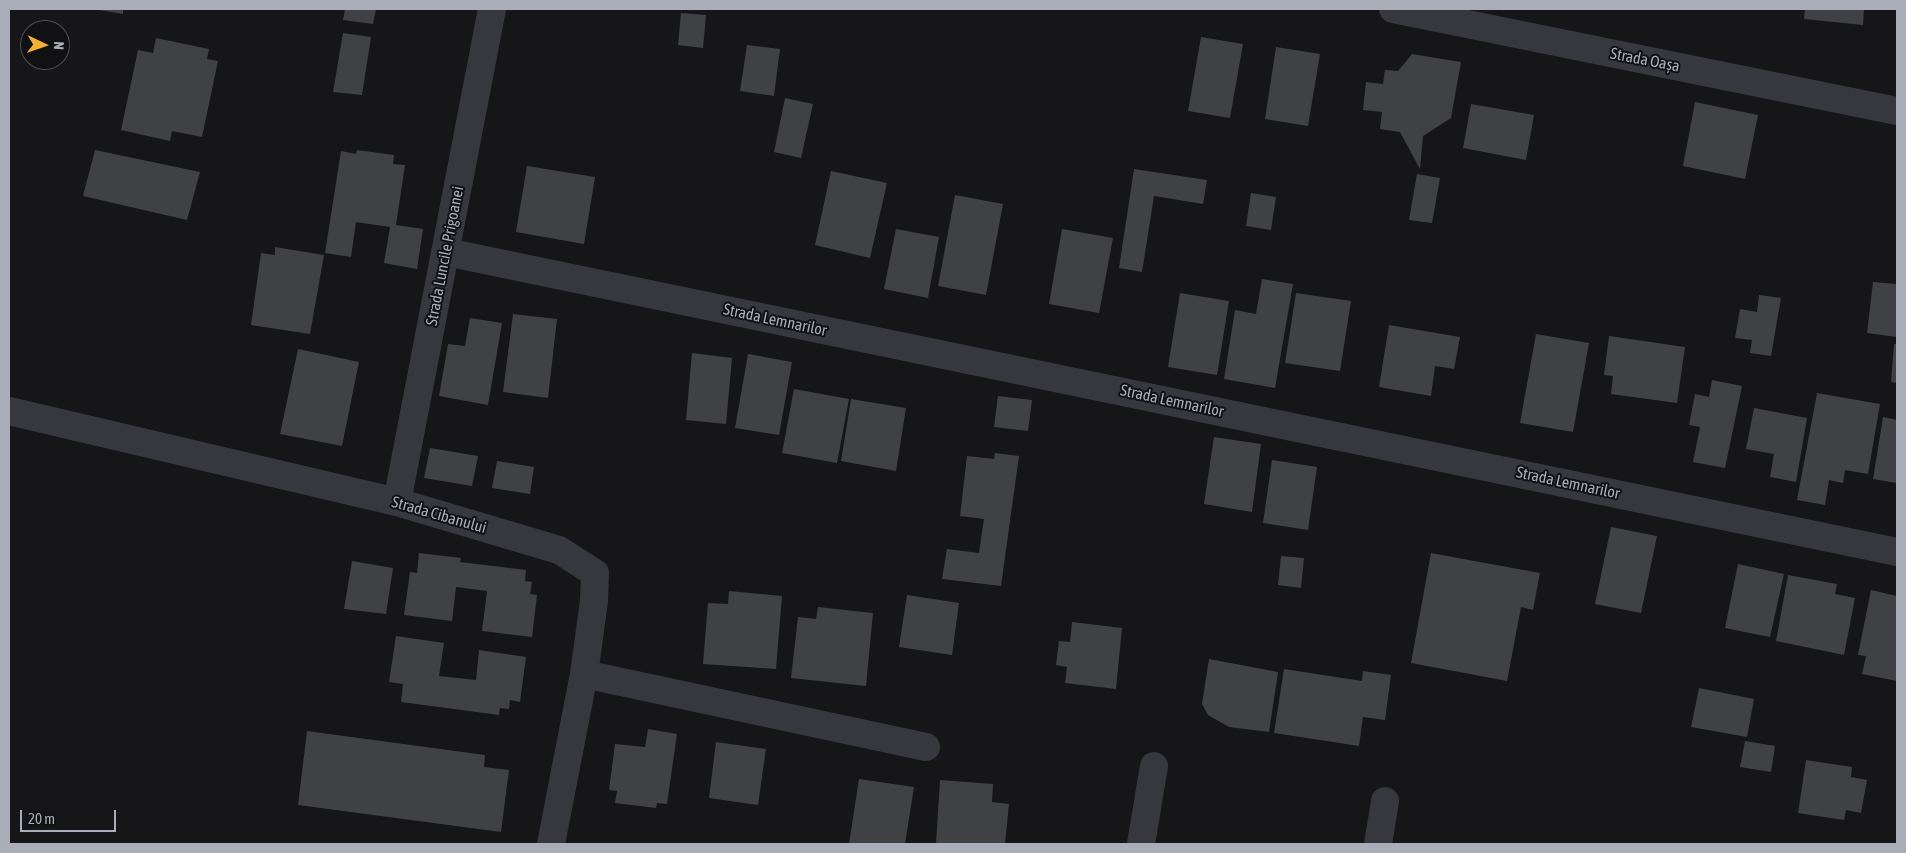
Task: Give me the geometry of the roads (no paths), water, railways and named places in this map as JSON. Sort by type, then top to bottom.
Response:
[{"type":"street","name":"Strada Luncile Prigoanei","points":[[397,502],[492,9]]},
{"type":"street","name":"Strada Oașa","points":[[1393,9],[1897,111]]},
{"type":"street","name":"Strada Lemnarilor","points":[[446,252],[1897,552]]},
{"type":"street","name":"Strada Cibanului","points":[[9,411],[397,502],[559,550],[595,573],[594,601],[584,674],[551,844]]},
{"type":"street","points":[[584,674],[926,747]]},
{"type":"street","points":[[1141,844],[1154,766]]},
{"type":"street","points":[[1378,844],[1385,801]]}]
